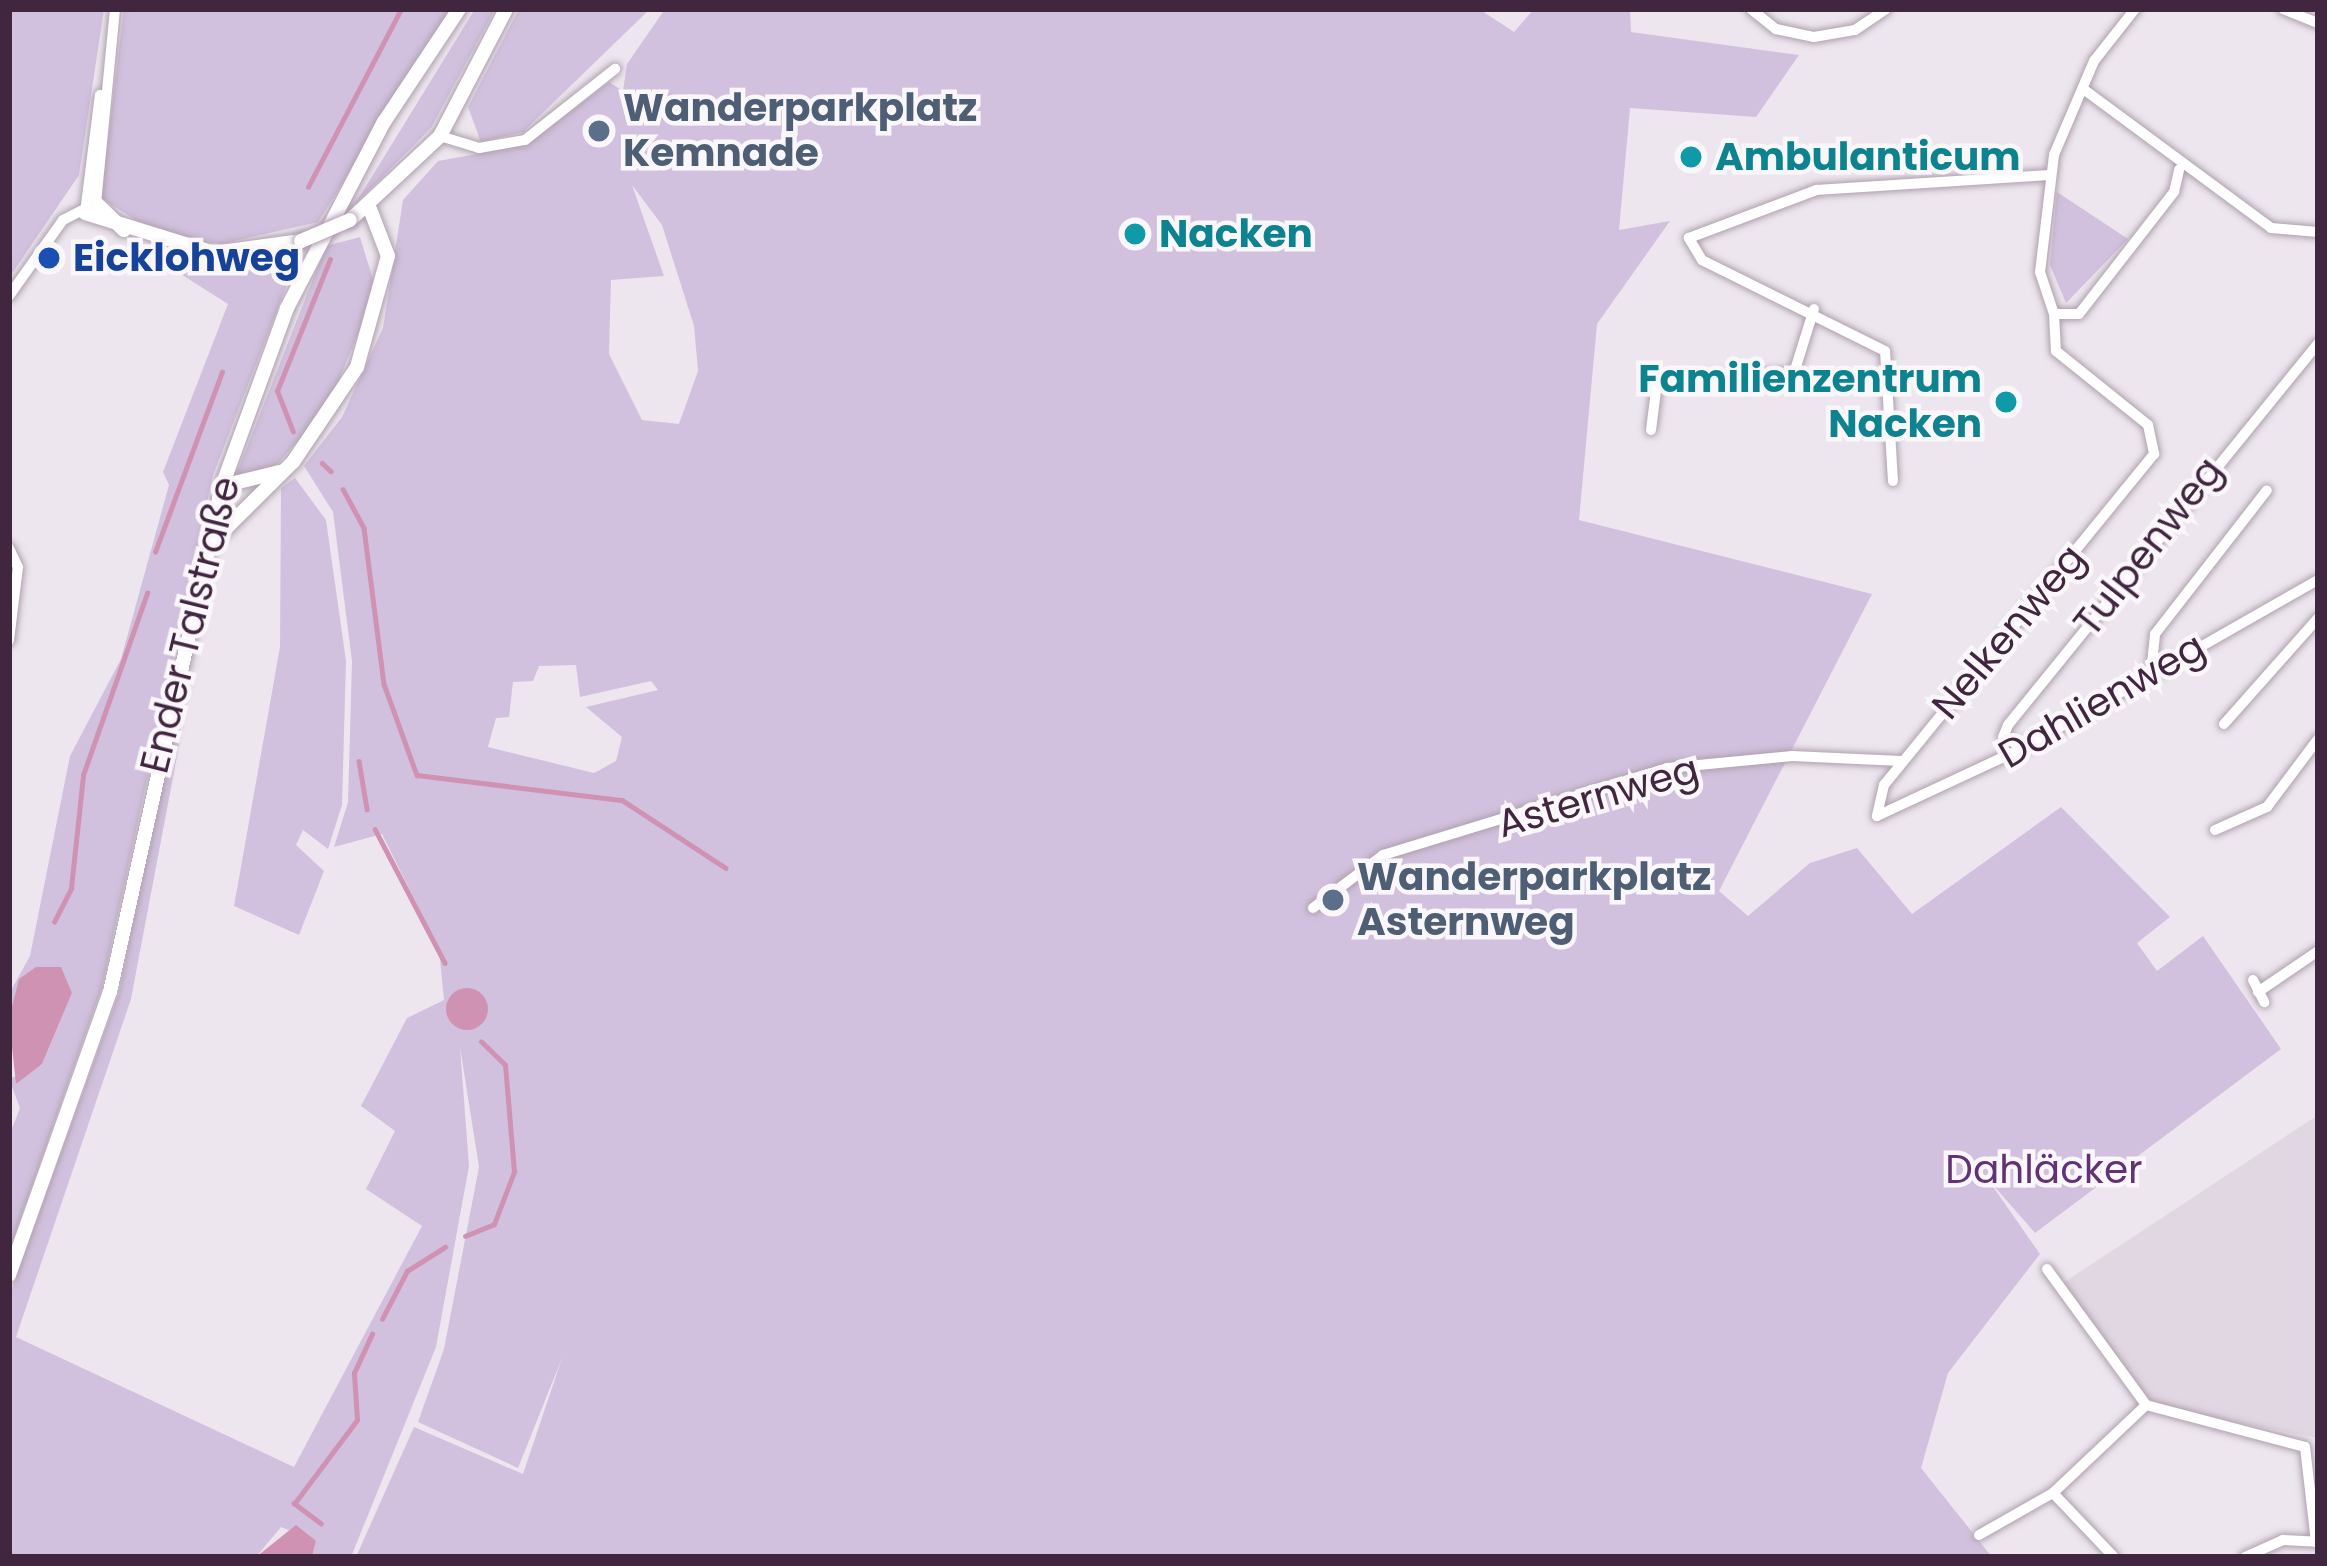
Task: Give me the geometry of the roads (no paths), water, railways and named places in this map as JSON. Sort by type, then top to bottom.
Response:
[{"type":"main road","name":"Ender Talstraße","points":[[9,1275],[110,992],[222,486],[286,308],[384,122],[459,9]]},
{"type":"main road","points":[[90,208],[124,230],[214,253],[301,241],[350,220],[370,209],[440,136],[506,9]]},
{"type":"main road","points":[[205,550],[289,467],[329,417],[380,305],[388,256],[370,209]]},
{"type":"main road","points":[[222,486],[289,467]]},
{"type":"street","points":[[9,296],[63,220],[90,208],[115,9]]},
{"type":"street","points":[[1751,9],[1814,37],[1855,30],[1886,9]]},
{"type":"street","points":[[2135,9],[2094,61],[2049,175],[2040,272],[2054,314],[2079,314],[2174,192],[2179,170]]},
{"type":"street","points":[[2283,9],[2318,23]]},
{"type":"street","points":[[440,136],[479,148],[525,140],[615,68]]},
{"type":"street","points":[[2086,91],[2179,170],[2271,228],[2318,232]]},
{"type":"street","points":[[1893,481],[1890,358],[1814,309],[1702,260],[1689,238],[1816,190],[2049,175]]},
{"type":"street","points":[[1651,430],[1657,382],[1794,373],[1814,309]]},
{"type":"street","name":"Nelkenweg","points":[[1885,820],[1875,799],[2156,444],[2056,351],[2054,314]]},
{"type":"street","name":"Tulpenweg","points":[[2025,747],[2003,737],[2008,725],[2318,344]]},
{"type":"street","points":[[2151,673],[2155,634],[2267,490]]},
{"type":"street","points":[[9,548],[18,567],[9,640]]},
{"type":"street","name":"Dahlienweg","points":[[1885,820],[2025,747],[2318,580]]},
{"type":"street","points":[[2224,724],[2318,618]]},
{"type":"street","points":[[2215,830],[2266,807],[2318,740]]},
{"type":"street","name":"Asternweg","points":[[1313,908],[1383,855],[1667,768],[1904,760]]},
{"type":"street","points":[[2258,991],[2318,950]]},
{"type":"street","points":[[2047,1269],[2146,1405],[2305,1447],[2317,1542],[2283,1540],[2245,1557]]},
{"type":"street","points":[[1979,1535],[2053,1493],[2146,1405]]},
{"type":"street","points":[[2053,1493],[2114,1557]]},
{"type":"waterway","points":[[308,187],[401,9]]},
{"type":"waterway","points":[[293,432],[277,391],[330,259]]},
{"type":"waterway","points":[[155,552],[222,372]]},
{"type":"waterway","points":[[322,463],[331,471]]},
{"type":"waterway","points":[[343,489],[364,528],[384,684],[417,775],[622,800],[726,868]]},
{"type":"waterway","points":[[54,922],[71,888],[83,775],[147,593]]},
{"type":"waterway","points":[[359,761],[367,809]]},
{"type":"waterway","points":[[375,829],[445,963]]},
{"type":"waterway","points":[[465,1236],[494,1224],[514,1172],[505,1065],[481,1042]]},
{"type":"waterway","points":[[382,1319],[407,1271],[445,1247]]},
{"type":"waterway","points":[[321,1524],[294,1504],[357,1420],[354,1373],[372,1334]]},
{"type":"place","name":"Wanderparkplatz Kemnade","points":[[599,131]]},
{"type":"place","name":"Ambulanticum","points":[[1691,157]]},
{"type":"place","name":"Nacken","points":[[1135,234]]},
{"type":"place","name":"Eicklohweg","points":[[49,258]]},
{"type":"place","name":"Familienzentrum Nacken","points":[[2006,402]]},
{"type":"place","name":"Wanderparkplatz Asternweg","points":[[1333,900]]},
{"type":"park label","name":"Dahläcker","points":[[2044,1170]]}]
